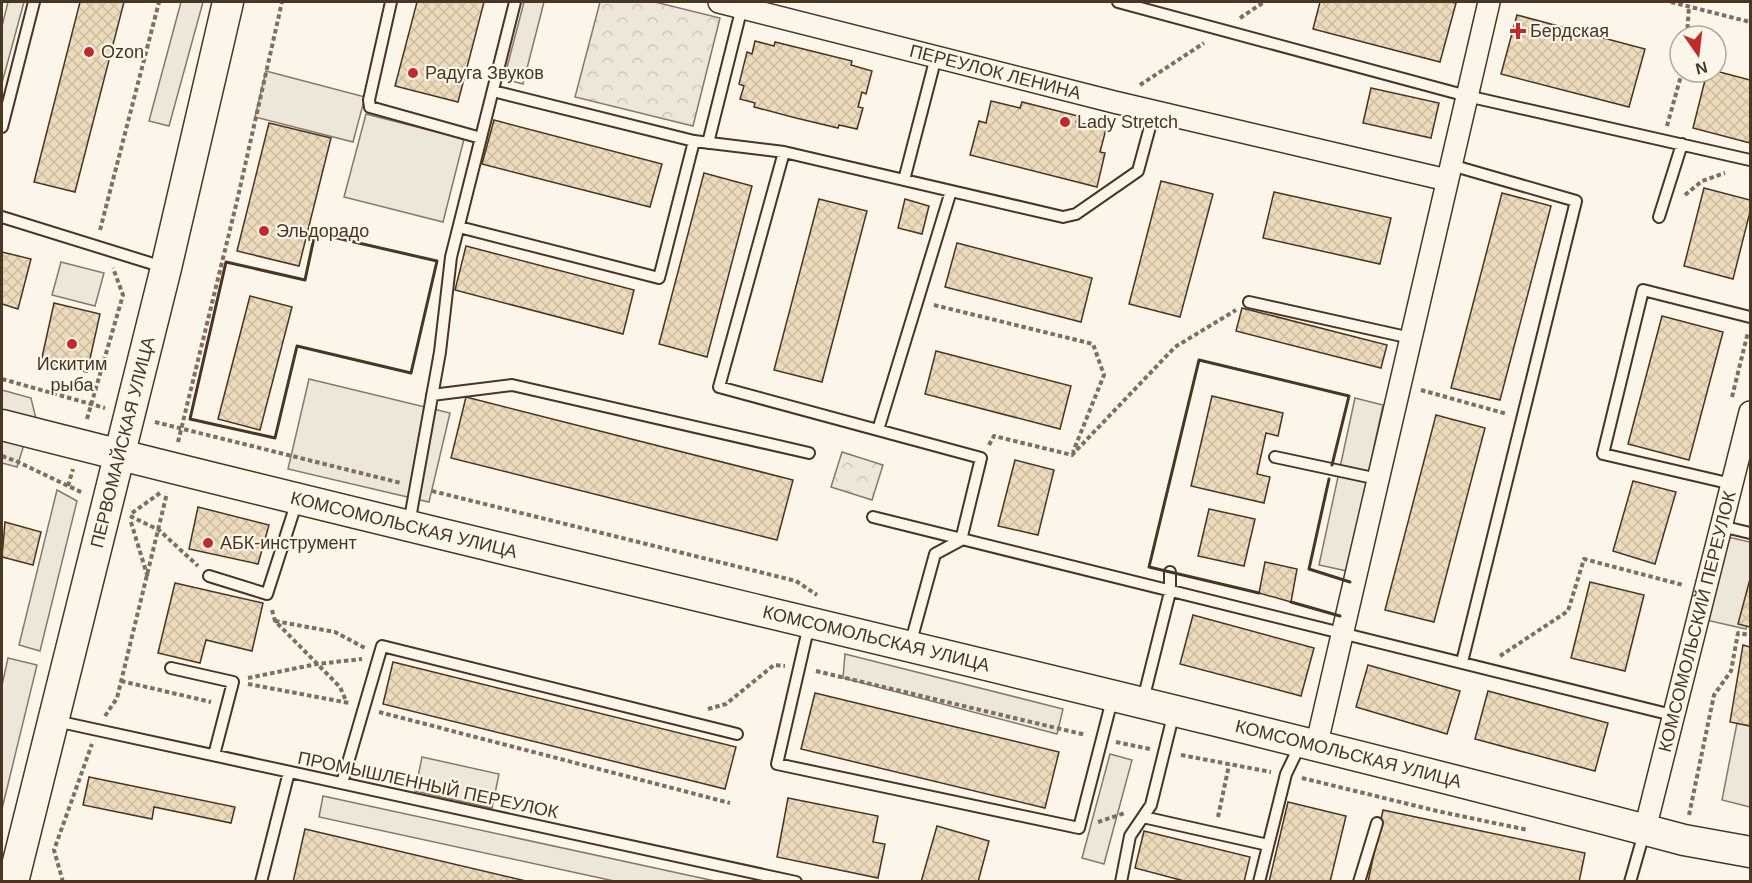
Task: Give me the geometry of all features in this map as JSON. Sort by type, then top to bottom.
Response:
[{"type":"street","name":"ПЕРВОМАЙСКАЯ УЛИЦА","points":[[13,882],[166,268],[228,2]]},
{"type":"street","name":"ПЕРЕУЛОК ЛЕНИНА","points":[[719,2],[1154,112],[1449,173]]},
{"type":"street","points":[[1309,745],[1343,634],[1489,2]]},
{"type":"street","name":"КОМСОМОЛЬСКИЙ ПЕРЕУЛОК","points":[[1645,829],[1750,412]]},
{"type":"street","name":"КОМСОМОЛЬСКАЯ УЛИЦА","points":[[2,425],[297,501],[408,527],[818,611],[909,646],[1684,840],[1750,852]]},
{"type":"lane","points":[[2,127],[34,2]]},
{"type":"lane","points":[[391,2],[369,100],[370,107],[481,138]]},
{"type":"lane","points":[[408,527],[432,395],[451,257],[515,2]]},
{"type":"lane","points":[[1118,2],[1467,96],[1750,160]]},
{"type":"lane","points":[[708,143],[742,7]]},
{"type":"lane","points":[[904,180],[936,57]]},
{"type":"lane","points":[[493,91],[694,141],[784,152],[1069,217],[1138,171],[1154,112]]},
{"type":"lane","points":[[459,227],[659,278],[694,141]]},
{"type":"lane","points":[[1659,217],[1682,144]]},
{"type":"lane","points":[[784,152],[719,387],[981,458],[961,540],[935,554],[909,646]]},
{"type":"lane","points":[[1449,173],[1575,201],[1462,662]]},
{"type":"lane","points":[[878,430],[951,191]]},
{"type":"lane","points":[[2,218],[166,268]]},
{"type":"lane","points":[[1732,484],[1603,454],[1643,290],[1750,317]]},
{"type":"lane","points":[[1249,302],[1411,338]]},
{"type":"lane","points":[[432,395],[512,385],[809,453]]},
{"type":"lane","points":[[1275,458],[1378,480]]},
{"type":"lane","points":[[209,576],[267,594],[297,501]]},
{"type":"lane","points":[[873,518],[1672,715]]},
{"type":"lane","points":[[1721,526],[1750,533]]},
{"type":"lane","points":[[1142,703],[1170,592],[1170,572]]},
{"type":"lane","points":[[818,611],[799,667],[777,764],[1079,828],[1113,696]]},
{"type":"lane","points":[[342,783],[382,646],[737,734]]},
{"type":"lane","points":[[171,668],[233,682],[214,755]]},
{"type":"lane","points":[[1122,882],[1130,836],[1151,805],[1174,712]]},
{"type":"lane","name":"ПРОМЫШЛЕННЫЙ ПЕРЕУЛОК","points":[[53,720],[796,882]]},
{"type":"lane","points":[[1259,882],[1286,774],[1309,745]]},
{"type":"lane","points":[[261,882],[289,772]]},
{"type":"lane","points":[[1143,817],[1268,845]]},
{"type":"lane","points":[[1359,882],[1377,823]]},
{"type":"lane","points":[[1630,882],[1645,829]]},
{"type":"path","points":[[237,201],[282,2]]},
{"type":"path","points":[[1114,102],[1264,2]]},
{"type":"path","points":[[1671,2],[1750,22]]},
{"type":"path","points":[[1688,24],[1689,6]]},
{"type":"path","points":[[1664,140],[1679,84]]},
{"type":"path","points":[[1659,217],[1702,181],[1731,170]]},
{"type":"path","points":[[918,301],[1093,344],[1104,375],[1072,454]]},
{"type":"path","points":[[1072,454],[1175,347],[1249,302]]},
{"type":"path","points":[[2,379],[129,415],[796,581],[818,611]]},
{"type":"path","points":[[1400,385],[1522,418]]},
{"type":"path","points":[[981,458],[994,436],[1072,454]]},
{"type":"path","points":[[2,456],[16,460]]},
{"type":"path","points":[[148,579],[130,515],[168,487]]},
{"type":"path","points":[[159,530],[209,576]]},
{"type":"path","points":[[1483,668],[1568,611],[1584,559],[1704,590]]},
{"type":"path","points":[[267,594],[276,621],[340,687],[358,728]]},
{"type":"path","points":[[276,621],[335,632],[379,657]]},
{"type":"path","points":[[1684,840],[1714,694],[1731,671],[1738,633],[1750,635]]},
{"type":"path","points":[[233,682],[317,664],[379,657]]},
{"type":"path","points":[[672,718],[726,704],[774,665],[799,667],[1102,739],[1229,765],[1286,774],[1437,811],[1538,831]]},
{"type":"path","points":[[121,681],[227,705]]},
{"type":"path","points":[[233,682],[347,702],[730,803]]},
{"type":"path","points":[[63,882],[54,850],[97,730]]},
{"type":"path","points":[[1218,818],[1229,765]]},
{"type":"green space","points":[[600,2],[655,2],[720,18],[693,126],[575,97]]},
{"type":"green space","points":[[842,452],[883,465],[872,500],[831,487]]},
{"type":"shaded area","points":[[8,2],[24,2],[2,83],[2,26]]},
{"type":"shaded area","points":[[181,2],[203,2],[169,126],[149,121]]},
{"type":"shaded area","points":[[524,2],[544,2],[523,84],[504,79]]},
{"type":"shaded area","points":[[266,71],[365,97],[353,142],[255,117]]},
{"type":"shaded area","points":[[366,114],[464,139],[443,222],[344,197]]},
{"type":"shaded area","points":[[61,262],[104,273],[95,306],[52,295]]},
{"type":"shaded area","points":[[309,379],[450,413],[429,502],[288,469]]},
{"type":"shaded area","points":[[2,390],[31,398],[37,423],[2,413]]},
{"type":"shaded area","points":[[1355,398],[1383,405],[1347,571],[1319,565]]},
{"type":"shaded area","points":[[2,432],[26,438],[17,467],[2,463]]},
{"type":"shaded area","points":[[57,490],[77,501],[40,651],[19,645]]},
{"type":"shaded area","points":[[1728,537],[1750,542],[1750,612],[1746,629],[1706,620]]},
{"type":"shaded area","points":[[845,654],[1063,709],[1057,734],[843,678]]},
{"type":"shaded area","points":[[8,658],[37,665],[2,809],[2,685]]},
{"type":"shaded area","points":[[1737,723],[1750,726],[1750,807],[1722,800]]},
{"type":"shaded area","points":[[1110,754],[1132,760],[1104,864],[1082,858]]},
{"type":"shaded area","points":[[422,757],[499,774],[492,808],[415,791]]},
{"type":"shaded area","points":[[323,796],[715,881],[614,881],[319,817]]},
{"type":"building","points":[[80,2],[124,2],[75,192],[34,182]]},
{"type":"building","points":[[417,2],[484,2],[458,102],[395,86]]},
{"type":"building","points":[[1320,2],[1456,3],[1440,62],[1313,29]]},
{"type":"building","points":[[1517,15],[1645,49],[1629,107],[1501,74]]},
{"type":"building","points":[[755,41],[774,46],[775,42],[852,61],[851,65],[872,71],[866,94],[862,92],[858,107],[863,108],[857,129],[839,125],[838,128],[796,118],[754,107],[755,103],[740,99],[744,86],[739,84],[747,52],[752,54]]},
{"type":"building","points":[[1728,74],[1750,80],[1750,143],[1693,128],[1704,84],[1728,84]]},
{"type":"building","points":[[1371,88],[1439,103],[1431,138],[1363,123]]},
{"type":"building","points":[[991,101],[1020,108],[1022,102],[1078,116],[1076,122],[1106,129],[1100,152],[1105,153],[1097,187],[970,155],[979,121],[986,123]]},
{"type":"building","points":[[494,120],[662,164],[650,207],[482,164]]},
{"type":"building","points":[[269,123],[331,138],[299,266],[237,251]]},
{"type":"building","points":[[704,173],[752,186],[707,357],[659,344]]},
{"type":"building","points":[[1161,181],[1213,194],[1180,317],[1129,304]]},
{"type":"building","points":[[1704,188],[1750,200],[1750,212],[1733,279],[1684,266]]},
{"type":"building","points":[[1274,192],[1391,218],[1380,264],[1263,238]]},
{"type":"building","points":[[1502,193],[1551,206],[1500,400],[1451,388]]},
{"type":"building","points":[[819,199],[867,211],[822,382],[774,370]]},
{"type":"building","points":[[905,199],[929,206],[922,234],[898,228]]},
{"type":"building","points":[[957,243],[1092,278],[1081,322],[945,287]]},
{"type":"building","points":[[466,246],[634,290],[623,334],[455,290]]},
{"type":"building","points":[[2,252],[31,259],[18,309],[2,304]]},
{"type":"building","points":[[250,296],[292,307],[260,430],[218,419]]},
{"type":"building","points":[[54,303],[100,314],[87,372],[41,362]]},
{"type":"building","points":[[1242,308],[1387,345],[1381,368],[1236,331]]},
{"type":"building","points":[[1662,316],[1723,332],[1689,460],[1628,444]]},
{"type":"building","points":[[936,351],[1071,386],[1060,429],[925,394]]},
{"type":"building","points":[[1212,396],[1283,413],[1278,436],[1266,433],[1257,474],[1270,477],[1264,503],[1191,486]]},
{"type":"building","points":[[466,397],[793,480],[777,540],[451,458]]},
{"type":"building","points":[[1436,415],[1485,428],[1434,622],[1385,610]]},
{"type":"building","points":[[1015,460],[1054,470],[1038,535],[998,526]]},
{"type":"building","points":[[1633,481],[1676,492],[1655,564],[1613,551]]},
{"type":"building","points":[[198,507],[269,525],[258,564],[189,549]]},
{"type":"building","points":[[1209,509],[1255,519],[1244,566],[1198,556]]},
{"type":"building","points":[[5,522],[41,532],[33,565],[2,557]]},
{"type":"building","points":[[1265,562],[1297,569],[1291,602],[1259,593]]},
{"type":"building","points":[[1750,579],[1750,627],[1738,624]]},
{"type":"building","points":[[1590,582],[1644,595],[1625,671],[1571,658]]},
{"type":"building","points":[[175,583],[263,603],[252,651],[206,640],[200,663],[158,653]]},
{"type":"building","points":[[1193,615],[1314,648],[1301,696],[1180,664]]},
{"type":"building","points":[[1743,645],[1750,647],[1750,726],[1730,722]]},
{"type":"building","points":[[393,662],[736,747],[725,789],[383,704]]},
{"type":"building","points":[[1368,665],[1460,691],[1447,734],[1356,707]]},
{"type":"building","points":[[1488,691],[1608,723],[1595,771],[1475,739]]},
{"type":"building","points":[[815,693],[1059,752],[1045,808],[801,749]]},
{"type":"building","points":[[89,777],[235,807],[231,823],[154,807],[152,819],[83,805]]},
{"type":"building","points":[[788,798],[878,816],[873,842],[885,844],[878,878],[777,857]]},
{"type":"building","points":[[1288,802],[1346,816],[1330,882],[1269,882]]},
{"type":"building","points":[[1383,810],[1585,853],[1579,882],[1368,882]]},
{"type":"building","points":[[937,826],[989,841],[978,882],[921,882]]},
{"type":"building","points":[[305,829],[530,882],[293,882]]},
{"type":"building","points":[[1144,831],[1250,857],[1244,882],[1188,882],[1135,868]]},
{"type":"wall","points":[[315,233],[437,261],[411,373],[297,346],[275,438],[190,419],[226,262],[305,280],[315,233]]},
{"type":"wall","points":[[1259,593],[1149,567],[1199,360],[1349,396],[1332,465]]},
{"type":"wall","points":[[1329,479],[1309,569],[1350,582]]},
{"type":"wall","points":[[1291,602],[1340,616]]},
{"type":"place","name":"Бердская","points":[[1518,31]]},
{"type":"place","name":"Ozon","points":[[89,52]]},
{"type":"place","name":"Радуга Звуков","points":[[413,73]]},
{"type":"place","name":"Lady Stretch","points":[[1065,122]]},
{"type":"place","name":"Эльдорадо","points":[[264,231]]},
{"type":"place","name":"Искитим рыба","points":[[72,344]]},
{"type":"place","name":"АБК-инструмент","points":[[208,543]]}]
